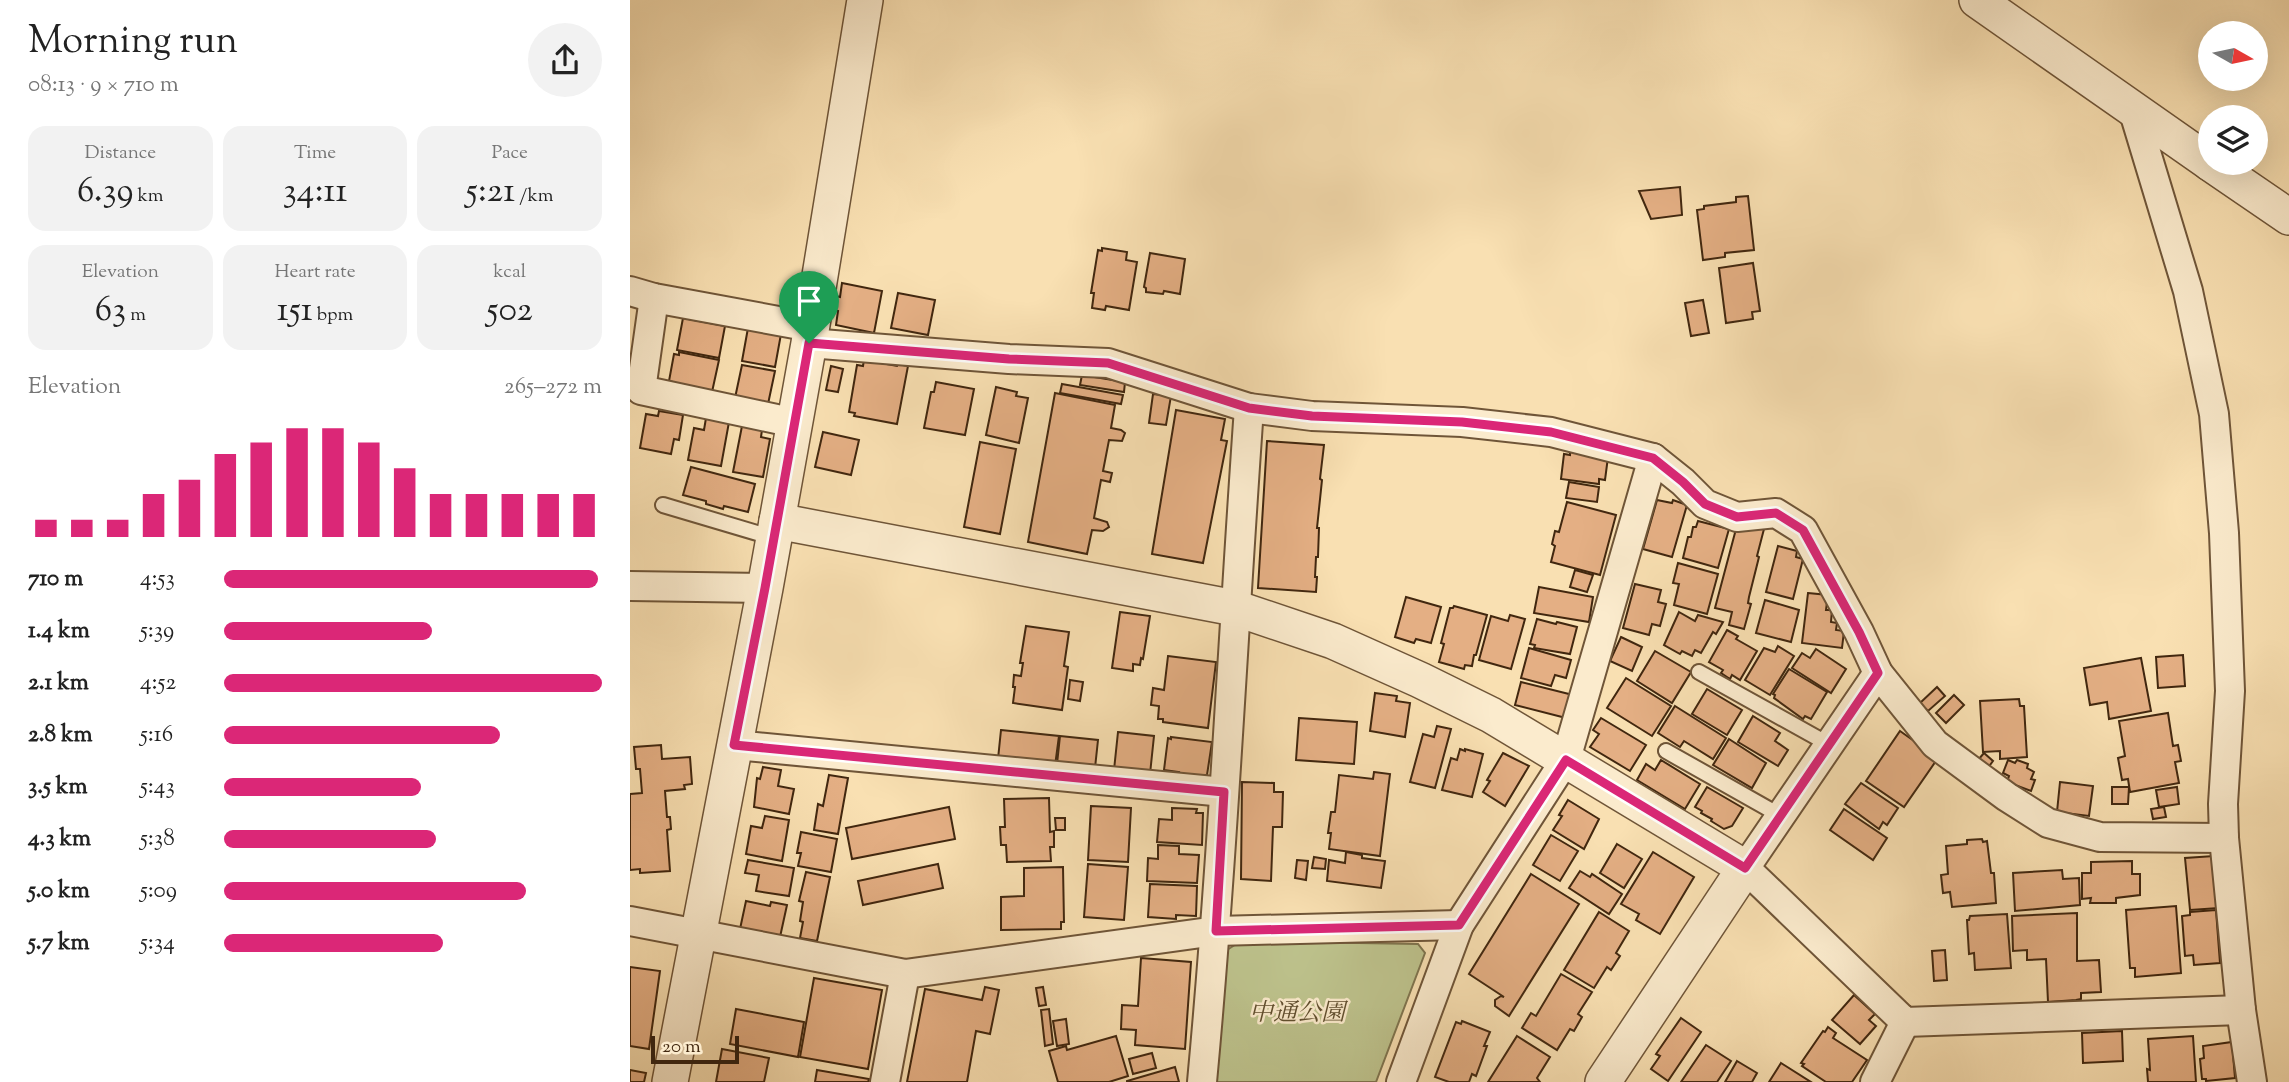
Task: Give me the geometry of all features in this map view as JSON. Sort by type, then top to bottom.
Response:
[{"type":"street","points":[[670,1082],[795,423],[865,0]]},
{"type":"street","points":[[1977,0],[2198,155]]},
{"type":"street","points":[[2133,109],[2188,291],[2214,414],[2224,533],[2230,691],[2223,804],[2224,838],[2241,1010],[2252,1082]]},
{"type":"street","points":[[2228,175],[2289,217]]},
{"type":"street","points":[[795,423],[641,390],[642,295],[810,335],[1009,359],[1108,363],[1249,408],[1312,416],[1462,422],[1551,432],[1653,458],[1705,504],[1737,517],[1776,513],[1803,530],[1859,632],[1878,673],[1935,744],[2007,797],[2048,823],[2100,837],[2224,838]]},
{"type":"street","points":[[1202,1082],[1216,931],[1249,408]]},
{"type":"street","points":[[1401,1082],[1459,925],[1566,760],[1653,458]]},
{"type":"street","points":[[775,529],[1235,608],[1333,641],[1490,715],[1745,868],[1905,1022],[2241,1010]]},
{"type":"street","points":[[630,586],[765,588]]},
{"type":"street","points":[[1604,1082],[1878,673]]},
{"type":"street","points":[[734,745],[1224,792]]},
{"type":"street","points":[[630,921],[905,974],[1216,931],[1459,925]]},
{"type":"street","points":[[886,1082],[905,974]]},
{"type":"street","points":[[1875,1082],[1905,1022]]},
{"type":"lane","points":[[663,505],[775,529]]},
{"type":"lane","points":[[1699,672],[1829,745]]},
{"type":"lane","points":[[1666,751],[1781,816]]},
{"type":"green space","name":"中通公園","points":[[1241,941],[1418,944],[1425,953],[1376,1082],[1214,1082],[1227,950]]},
{"type":"building","points":[[1680,187],[1682,215],[1651,219],[1639,191]]},
{"type":"building","points":[[1748,196],[1754,250],[1725,253],[1725,257],[1703,260],[1697,210],[1704,209],[1704,206],[1736,202],[1736,197]]},
{"type":"building","points":[[1102,248],[1127,252],[1126,260],[1137,262],[1129,310],[1106,306],[1105,310],[1092,308],[1094,293],[1091,293],[1098,250],[1102,251]]},
{"type":"building","points":[[1150,253],[1185,259],[1180,294],[1146,292],[1144,287]]},
{"type":"building","points":[[1753,263],[1760,311],[1752,312],[1753,319],[1726,323],[1719,268]]},
{"type":"building","points":[[842,283],[882,291],[874,333],[836,325],[836,296],[840,297]]},
{"type":"building","points":[[898,293],[935,300],[928,335],[891,328]]},
{"type":"building","points":[[1703,300],[1709,333],[1691,336],[1685,303]]},
{"type":"building","points":[[683,318],[725,326],[719,358],[677,350]]},
{"type":"building","points":[[748,328],[781,334],[775,367],[742,361]]},
{"type":"building","points":[[679,352],[719,360],[712,392],[669,381],[674,354],[679,355]]},
{"type":"building","points":[[864,360],[908,366],[897,424],[854,416],[855,413],[849,412],[857,365],[863,366]]},
{"type":"building","points":[[742,365],[775,371],[768,404],[735,398]]},
{"type":"building","points":[[831,366],[843,369],[838,392],[826,390]]},
{"type":"building","points":[[1082,375],[1125,382],[1124,392],[1080,385]]},
{"type":"building","points":[[936,382],[974,389],[965,435],[924,428],[931,392],[934,392]]},
{"type":"building","points":[[1062,384],[1123,395],[1121,404],[1060,393]]},
{"type":"building","points":[[996,387],[1028,398],[1019,443],[986,435]]},
{"type":"building","points":[[1055,393],[1115,405],[1111,428],[1125,433],[1122,441],[1109,440],[1103,471],[1112,473],[1110,482],[1101,480],[1094,518],[1107,522],[1109,527],[1103,531],[1092,530],[1087,554],[1028,542]]},
{"type":"building","points":[[1153,394],[1171,396],[1166,425],[1149,423]]},
{"type":"building","points":[[1176,410],[1225,419],[1221,440],[1227,441],[1203,563],[1152,554]]},
{"type":"building","points":[[659,411],[683,415],[679,440],[674,439],[671,454],[640,448],[646,414],[658,416]]},
{"type":"building","points":[[706,418],[729,422],[721,466],[688,460],[694,428],[704,430]]},
{"type":"building","points":[[742,426],[762,430],[761,437],[770,439],[763,477],[733,472]]},
{"type":"building","points":[[823,432],[859,440],[851,475],[815,467]]},
{"type":"building","points":[[1267,441],[1324,445],[1317,528],[1316,592],[1258,588]]},
{"type":"building","points":[[980,442],[1016,449],[1000,534],[964,527]]},
{"type":"building","points":[[1570,452],[1608,457],[1605,480],[1599,479],[1599,484],[1561,479],[1564,454],[1570,455]]},
{"type":"building","points":[[691,467],[755,484],[748,512],[724,506],[723,509],[683,495]]},
{"type":"building","points":[[1569,482],[1599,487],[1597,502],[1566,498]]},
{"type":"building","points":[[1657,500],[1672,503],[1673,500],[1687,505],[1672,557],[1643,549]]},
{"type":"building","points":[[1567,502],[1616,515],[1600,575],[1551,562],[1555,531],[1559,532]]},
{"type":"building","points":[[1698,521],[1729,529],[1718,568],[1683,558],[1688,537],[1691,537],[1693,527],[1696,527]]},
{"type":"building","points":[[1736,529],[1764,529],[1744,629],[1729,625],[1732,612],[1715,608]]},
{"type":"building","points":[[1778,546],[1797,551],[1796,557],[1803,559],[1793,599],[1766,592]]},
{"type":"building","points":[[1678,563],[1718,574],[1707,614],[1674,605],[1679,584],[1673,583]]},
{"type":"building","points":[[1575,570],[1593,575],[1587,592],[1570,587]]},
{"type":"building","points":[[1635,584],[1661,590],[1658,602],[1666,604],[1660,626],[1652,624],[1649,635],[1623,628]]},
{"type":"building","points":[[1539,587],[1593,597],[1589,622],[1534,613]]},
{"type":"building","points":[[1808,593],[1828,595],[1826,610],[1832,610],[1831,622],[1837,623],[1836,630],[1844,631],[1842,648],[1802,643]]},
{"type":"building","points":[[1406,597],[1441,607],[1431,643],[1416,639],[1414,643],[1395,637]]},
{"type":"building","points":[[1765,600],[1799,610],[1791,642],[1756,633]]},
{"type":"building","points":[[1454,606],[1487,615],[1472,666],[1465,665],[1464,669],[1439,662],[1450,608]]},
{"type":"building","points":[[1120,612],[1150,616],[1143,659],[1141,658],[1140,665],[1133,664],[1133,671],[1112,668]]},
{"type":"building","points":[[1679,612],[1695,621],[1698,615],[1723,622],[1716,634],[1713,632],[1701,653],[1695,650],[1692,656],[1682,651],[1680,654],[1664,645]]},
{"type":"building","points":[[1510,615],[1525,619],[1511,669],[1479,660],[1491,616],[1508,621]]},
{"type":"building","points":[[1537,619],[1577,627],[1570,654],[1534,648],[1535,645],[1530,644]]},
{"type":"building","points":[[1026,626],[1069,632],[1064,666],[1068,667],[1062,710],[1013,703],[1014,675],[1021,676],[1023,663],[1020,663]]},
{"type":"building","points":[[1727,630],[1738,636],[1736,639],[1757,651],[1740,680],[1732,675],[1730,679],[1721,673],[1723,670],[1709,662]]},
{"type":"building","points":[[1621,637],[1642,647],[1632,671],[1610,661]]},
{"type":"building","points":[[1778,646],[1794,656],[1770,695],[1745,680],[1764,648],[1775,652]]},
{"type":"building","points":[[1529,648],[1571,660],[1566,678],[1555,675],[1551,686],[1521,678]]},
{"type":"building","points":[[1816,649],[1846,669],[1831,693],[1792,668],[1802,653],[1810,658]]},
{"type":"building","points":[[1655,651],[1691,672],[1672,703],[1637,681]]},
{"type":"building","points":[[2183,655],[2185,686],[2158,688],[2156,657]]},
{"type":"building","points":[[1168,656],[1216,662],[1208,728],[1158,719],[1159,706],[1151,705],[1153,688],[1164,690]]},
{"type":"building","points":[[2141,658],[2151,711],[2109,719],[2107,702],[2090,705],[2084,668]]},
{"type":"building","points":[[1789,669],[1827,692],[1811,719],[1805,716],[1803,719],[1774,698],[1773,694]]},
{"type":"building","points":[[1626,678],[1671,706],[1652,736],[1607,708]]},
{"type":"building","points":[[1070,680],[1083,682],[1080,701],[1068,699]]},
{"type":"building","points":[[1521,682],[1573,695],[1566,718],[1515,705]]},
{"type":"building","points":[[1937,687],[1945,696],[1928,711],[1920,703]]},
{"type":"building","points":[[1707,689],[1742,710],[1727,735],[1692,714]]},
{"type":"building","points":[[1375,693],[1397,696],[1396,701],[1410,703],[1405,737],[1370,731]]},
{"type":"building","points":[[1954,695],[1964,705],[1946,723],[1936,713]]},
{"type":"building","points":[[2019,699],[2020,706],[2024,706],[2027,757],[2000,759],[2000,751],[1983,752],[1980,701]]},
{"type":"building","points":[[1675,706],[1726,738],[1713,759],[1684,741],[1680,747],[1658,733]]},
{"type":"building","points":[[2168,713],[2173,746],[2178,745],[2181,761],[2175,762],[2179,783],[2130,792],[2128,779],[2122,780],[2118,758],[2125,756],[2119,721]]},
{"type":"building","points":[[1753,716],[1780,733],[1775,741],[1788,750],[1778,766],[1738,742]]},
{"type":"building","points":[[1299,718],[1357,722],[1354,764],[1296,760]]},
{"type":"building","points":[[1601,718],[1646,745],[1630,771],[1590,747],[1599,734],[1593,730]]},
{"type":"building","points":[[1437,726],[1451,729],[1435,788],[1410,782],[1423,734],[1434,737]]},
{"type":"building","points":[[1001,730],[1059,736],[1055,766],[998,759]]},
{"type":"building","points":[[1900,731],[1938,758],[1904,807],[1866,781]]},
{"type":"building","points":[[1118,732],[1154,736],[1150,774],[1114,770]]},
{"type":"building","points":[[1060,736],[1098,740],[1095,768],[1057,764]]},
{"type":"building","points":[[1168,738],[1212,742],[1207,775],[1203,775],[1202,779],[1178,776],[1179,772],[1164,770]]},
{"type":"building","points":[[1729,739],[1766,763],[1752,788],[1713,765]]},
{"type":"building","points":[[661,745],[662,759],[690,757],[692,784],[684,785],[685,789],[665,791],[671,829],[667,830],[670,871],[640,873],[640,869],[630,870],[630,794],[642,793],[640,769],[636,769],[634,747]]},
{"type":"building","points":[[1460,749],[1483,754],[1472,797],[1442,790],[1451,758],[1457,760]]},
{"type":"building","points":[[1503,753],[1529,766],[1505,806],[1483,792]]},
{"type":"building","points":[[1984,753],[1993,761],[1987,769],[1978,760]]},
{"type":"building","points":[[1661,760],[1700,784],[1685,809],[1637,780],[1646,764],[1655,770]]},
{"type":"building","points":[[2008,760],[2028,764],[2027,768],[2034,772],[2031,779],[2035,780],[2031,791],[2007,782],[2009,776],[2003,773]]},
{"type":"building","points":[[763,767],[781,770],[778,786],[794,789],[789,814],[754,807],[757,778],[760,779]]},
{"type":"building","points":[[1374,772],[1390,774],[1380,856],[1329,849],[1331,833],[1328,833],[1331,812],[1335,812],[1339,775],[1373,779]]},
{"type":"building","points":[[829,775],[848,778],[838,834],[814,830],[818,804],[823,806]]},
{"type":"building","points":[[1242,782],[1274,783],[1274,792],[1283,792],[1282,827],[1273,827],[1271,881],[1241,879]]},
{"type":"building","points":[[2060,782],[2093,786],[2089,816],[2057,812]]},
{"type":"building","points":[[1861,783],[1898,808],[1887,825],[1883,822],[1879,829],[1845,804]]},
{"type":"building","points":[[1707,787],[1743,808],[1732,826],[1724,829],[1695,807]]},
{"type":"building","points":[[2112,787],[2129,787],[2128,804],[2112,804]]},
{"type":"building","points":[[2177,787],[2179,804],[2159,807],[2156,790]]},
{"type":"building","points":[[1049,798],[1050,832],[1054,831],[1054,847],[1050,847],[1051,861],[1007,862],[1006,845],[1001,845],[1000,827],[1005,827],[1004,799]]},
{"type":"building","points":[[1568,800],[1599,819],[1584,849],[1553,830]]},
{"type":"building","points":[[1091,806],[1131,808],[1128,862],[1088,860]]},
{"type":"building","points":[[949,807],[955,839],[852,859],[846,828]]},
{"type":"building","points":[[2164,807],[2166,817],[2153,819],[2151,809]]},
{"type":"building","points":[[1172,808],[1197,809],[1196,813],[1203,813],[1202,845],[1157,842],[1159,819],[1172,820]]},
{"type":"building","points":[[1844,809],[1887,838],[1873,860],[1830,830]]},
{"type":"building","points":[[765,816],[789,820],[782,861],[746,854],[751,826],[762,828]]},
{"type":"building","points":[[1055,818],[1065,818],[1065,830],[1056,830]]},
{"type":"building","points":[[801,832],[837,839],[831,872],[798,866],[801,853],[797,853]]},
{"type":"building","points":[[1551,835],[1578,851],[1560,881],[1533,865]]},
{"type":"building","points":[[1982,839],[1983,842],[1987,841],[1991,873],[1994,873],[1996,903],[1952,907],[1950,892],[1943,893],[1941,875],[1948,874],[1946,846]]},
{"type":"building","points":[[1617,844],[1642,859],[1624,888],[1600,873]]},
{"type":"building","points":[[1158,845],[1179,846],[1179,854],[1199,855],[1197,883],[1147,881],[1148,858],[1158,859]]},
{"type":"building","points":[[1346,852],[1362,855],[1362,858],[1385,861],[1381,888],[1327,881],[1329,860],[1345,863]]},
{"type":"building","points":[[1653,852],[1694,877],[1660,934],[1636,920],[1639,914],[1621,904]]},
{"type":"building","points":[[2214,856],[2219,908],[2190,910],[2185,858]]},
{"type":"building","points":[[1314,857],[1326,859],[1325,869],[1312,868]]},
{"type":"building","points":[[748,860],[794,868],[789,896],[756,891],[759,875],[745,873]]},
{"type":"building","points":[[1297,860],[1308,861],[1306,880],[1295,878]]},
{"type":"building","points":[[2132,861],[2132,874],[2140,874],[2140,895],[2116,898],[2116,903],[2090,903],[2091,898],[2082,899],[2082,873],[2091,873],[2091,862]]},
{"type":"building","points":[[938,864],[943,888],[863,905],[858,881]]},
{"type":"building","points":[[1088,864],[1128,867],[1124,920],[1084,917]]},
{"type":"building","points":[[1063,867],[1064,922],[1061,922],[1061,929],[1001,930],[1001,897],[1024,896],[1024,868]]},
{"type":"building","points":[[2062,870],[2063,879],[2079,878],[2080,905],[2015,911],[2013,873]]},
{"type":"building","points":[[1580,871],[1590,877],[1592,874],[1622,894],[1609,914],[1569,888]]},
{"type":"building","points":[[806,872],[830,877],[817,941],[800,938],[803,902],[799,901]]},
{"type":"building","points":[[1531,874],[1579,904],[1509,1016],[1495,1006],[1495,1000],[1504,997],[1469,974]]},
{"type":"building","points":[[1150,884],[1197,886],[1196,916],[1176,915],[1176,919],[1148,917]]},
{"type":"building","points":[[746,901],[770,906],[771,902],[787,905],[780,937],[740,929]]},
{"type":"building","points":[[2176,906],[2181,973],[2135,977],[2135,968],[2130,968],[2126,910]]},
{"type":"building","points":[[2216,910],[2220,963],[2194,965],[2193,955],[2185,956],[2182,916],[2190,915],[2190,912]]},
{"type":"building","points":[[1599,912],[1629,931],[1616,953],[1620,956],[1611,970],[1607,967],[1594,988],[1564,970]]},
{"type":"building","points":[[2077,913],[2077,961],[2099,960],[2101,992],[2081,993],[2081,999],[2076,1000],[2048,1002],[2046,959],[2027,960],[2027,950],[2013,951],[2012,916]]},
{"type":"building","points":[[2007,914],[2011,968],[1975,970],[1974,953],[1969,954],[1967,920],[1970,916]]},
{"type":"building","points":[[1945,950],[1947,980],[1934,981],[1932,951]]},
{"type":"building","points":[[1141,958],[1191,962],[1185,1049],[1135,1045],[1136,1030],[1121,1029],[1122,1005],[1138,1006]]},
{"type":"building","points":[[630,967],[660,971],[649,1049],[630,1046]]},
{"type":"building","points":[[1561,974],[1592,992],[1578,1014],[1582,1017],[1574,1031],[1570,1029],[1557,1050],[1522,1028],[1531,1013],[1536,1016]]},
{"type":"building","points":[[814,978],[882,990],[868,1069],[800,1057]]},
{"type":"building","points":[[985,987],[999,990],[990,1034],[976,1031],[967,1082],[907,1082],[925,989],[982,1000]]},
{"type":"building","points":[[1043,987],[1046,1005],[1039,1006],[1036,988]]},
{"type":"building","points":[[1854,995],[1875,1014],[1869,1020],[1876,1026],[1860,1044],[1832,1020]]},
{"type":"building","points":[[736,1009],[804,1022],[798,1057],[730,1044]]},
{"type":"building","points":[[1049,1009],[1053,1044],[1045,1046],[1041,1010]]},
{"type":"building","points":[[1681,1018],[1701,1032],[1668,1081],[1651,1069],[1660,1056],[1656,1054]]},
{"type":"building","points":[[1066,1019],[1069,1044],[1057,1046],[1053,1021]]},
{"type":"building","points":[[1462,1021],[1490,1032],[1476,1076],[1472,1074],[1469,1082],[1449,1082],[1435,1077],[1456,1022],[1461,1024]]},
{"type":"building","points":[[1828,1027],[1836,1033],[1833,1038],[1867,1060],[1852,1082],[1826,1082],[1802,1066],[1804,1064],[1801,1063]]},
{"type":"building","points":[[2122,1031],[2123,1061],[2083,1063],[2082,1033]]},
{"type":"building","points":[[1116,1036],[1128,1076],[1109,1082],[1058,1082],[1049,1051],[1066,1046],[1067,1050]]},
{"type":"building","points":[[1517,1036],[1550,1057],[1537,1078],[1540,1082],[1488,1082]]},
{"type":"building","points":[[2193,1036],[2196,1082],[2148,1082],[2148,1039]]},
{"type":"building","points":[[2232,1042],[2235,1078],[2206,1081],[2202,1079],[2200,1059],[2204,1058],[2203,1046]]},
{"type":"building","points":[[1706,1045],[1731,1061],[1717,1082],[1681,1082]]},
{"type":"building","points":[[722,1049],[769,1058],[764,1082],[716,1082]]},
{"type":"building","points":[[1152,1053],[1156,1068],[1133,1074],[1129,1059]]},
{"type":"building","points":[[1737,1061],[1757,1073],[1752,1082],[1725,1082]]},
{"type":"building","points":[[1781,1063],[1811,1082],[1769,1082]]},
{"type":"building","points":[[1175,1067],[1179,1082],[1127,1082],[1127,1081]]},
{"type":"building","points":[[630,1070],[646,1073],[644,1082],[630,1082]]},
{"type":"building","points":[[817,1070],[869,1079],[868,1082],[815,1082]]},
{"type":"route","points":[[809,343],[1009,359],[1108,363],[1249,408],[1312,416],[1462,422],[1551,432],[1653,458],[1705,504],[1737,517],[1776,513],[1803,530],[1859,632],[1878,673],[1745,868],[1566,760],[1459,925],[1216,931],[1224,792],[734,745],[809,343]]}]
